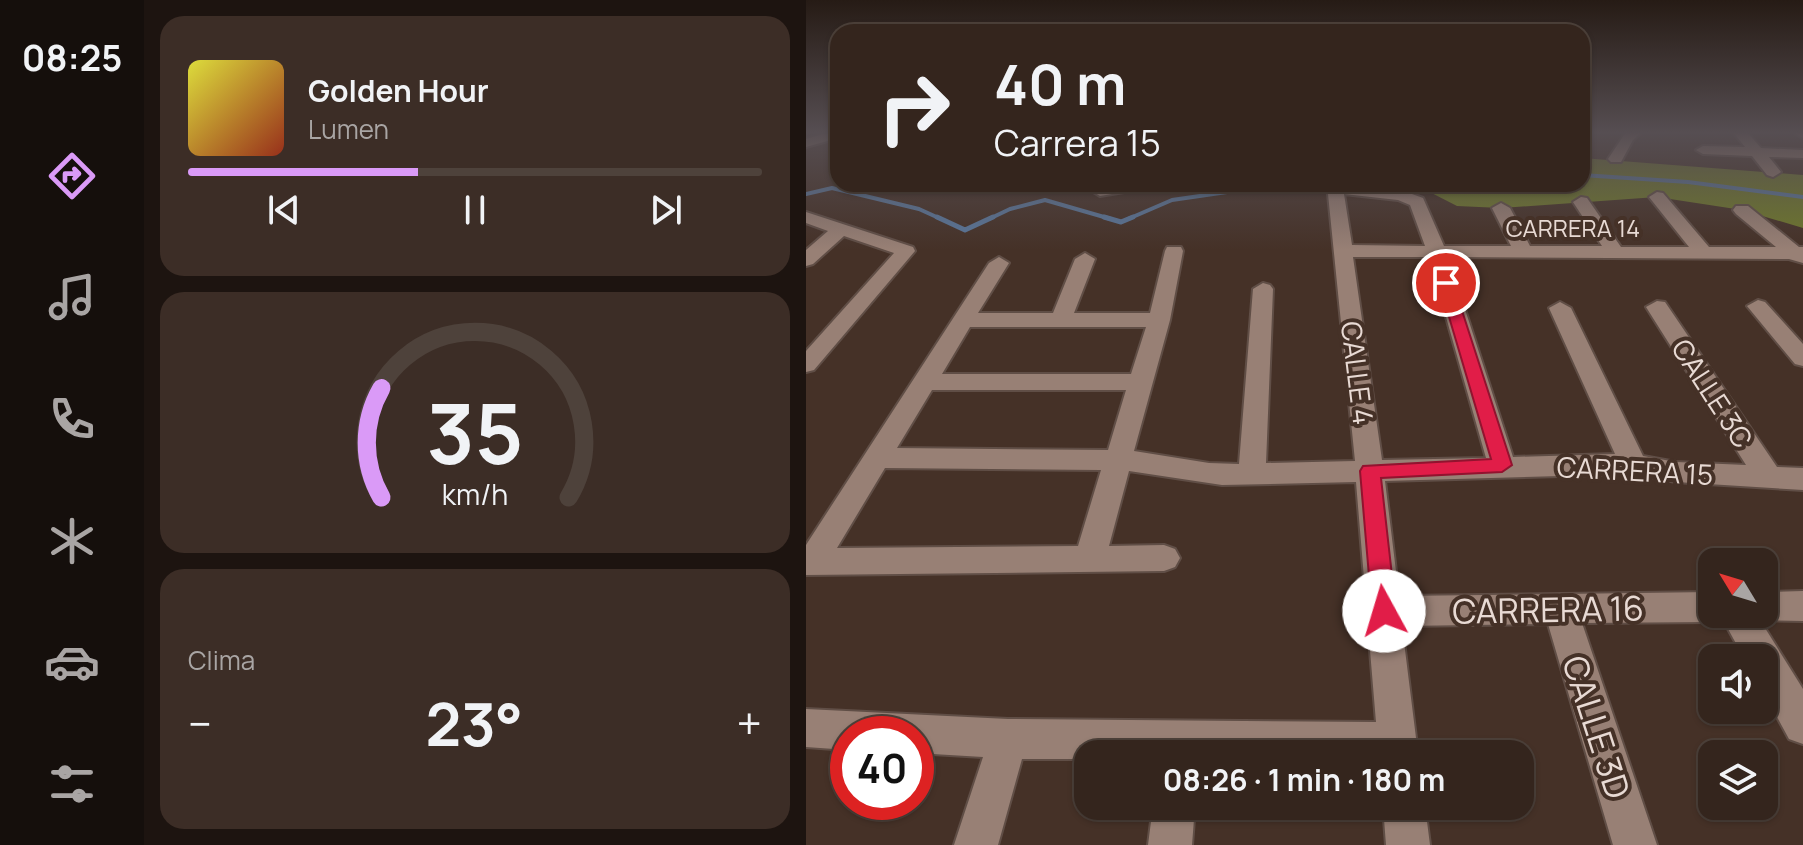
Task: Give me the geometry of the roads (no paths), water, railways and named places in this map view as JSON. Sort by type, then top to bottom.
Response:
[{"type":"street","name":"CALLE 4","points":[[1335,192],[1370,471],[1397,740]]},
{"type":"street","points":[[1379,192],[1401,195],[1417,202],[1437,253],[1502,465]]},
{"type":"street","points":[[1657,197],[1704,253]]},
{"type":"street","points":[[1581,202],[1616,253]]},
{"type":"street","points":[[1501,208],[1525,254]]},
{"type":"street","points":[[1742,210],[1800,255]]},
{"type":"street","points":[[806,217],[906,251],[806,365]]},
{"type":"street","points":[[806,260],[841,229]]},
{"type":"street","points":[[1089,560],[1159,320],[1174,251]]},
{"type":"street","name":"CARRERA 14","points":[[1343,251],[1800,255]]},
{"type":"street","points":[[1061,320],[1085,259]]},
{"type":"street","points":[[809,562],[879,458],[999,263]]},
{"type":"street","points":[[1252,474],[1263,289]]},
{"type":"street","points":[[1758,306],[1803,359]]},
{"type":"street","name":"CALLE 3C","points":[[1657,307],[1769,478]]},
{"type":"street","points":[[1560,308],[1633,464]]},
{"type":"street","points":[[964,320],[1159,320]]},
{"type":"street","points":[[925,382],[1140,382]]},
{"type":"street","name":"CARRERA 15","points":[[879,458],[1120,460],[1150,462],[1177,471],[1252,474],[1502,465],[1633,464],[1676,472],[1803,479]]},
{"type":"street","points":[[809,562],[1164,558]]},
{"type":"street","points":[[1778,607],[1803,606]]},
{"type":"street","name":"CARRERA 16","points":[[1384,611],[1698,607]]},
{"type":"street","name":"CALLE 3D","points":[[1560,609],[1635,845]]},
{"type":"street","points":[[1778,682],[1803,725]]},
{"type":"street","points":[[806,728],[1074,742]]},
{"type":"street","points":[[976,845],[1008,739]]},
{"type":"street","points":[[1170,845],[1173,820]]},
{"type":"street","points":[[1405,820],[1408,845]]},
{"type":"waterway","points":[[1590,176],[1688,182],[1803,197]]},
{"type":"waterway","points":[[806,194],[830,188]]},
{"type":"waterway","points":[[849,192],[919,209],[941,219]]},
{"type":"waterway","points":[[1128,219],[1172,200],[1227,192]]},
{"type":"waterway","points":[[989,219],[1010,209],[1045,200],[1111,219]]},
{"type":"waterway","points":[[937,217],[965,230],[993,217]]},
{"type":"waterway","points":[[1104,217],[1121,222],[1133,217]]}]
